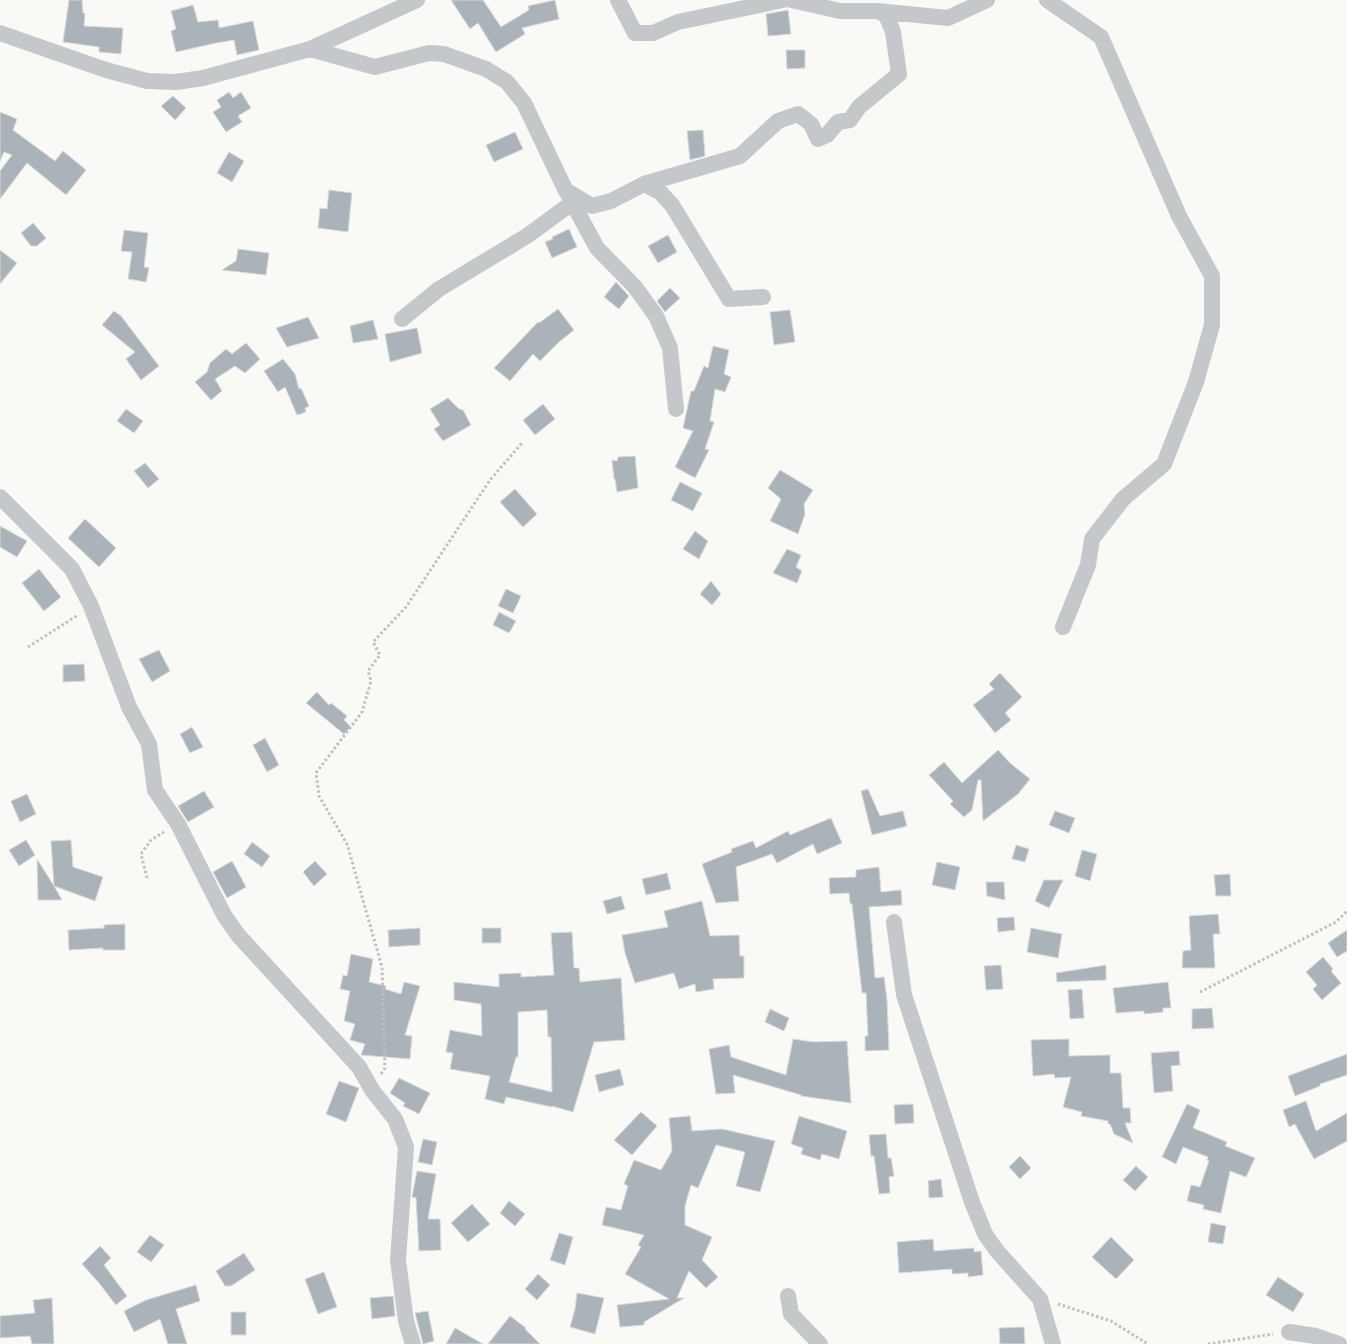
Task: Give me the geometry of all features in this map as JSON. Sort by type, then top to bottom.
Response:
[{"type":"street","points":[[0,33],[106,70],[147,81],[176,82],[203,78],[310,49],[417,0]]},
{"type":"street","points":[[618,0],[635,33],[653,33],[678,22],[783,0]]},
{"type":"street","points":[[791,0],[840,11],[878,11],[948,18],[987,0]]},
{"type":"street","points":[[1047,0],[1101,37],[1179,216],[1212,276],[1212,326],[1196,382],[1164,464],[1123,499],[1092,539],[1088,565],[1063,627]]},
{"type":"street","points":[[568,196],[592,206],[611,201],[644,184],[740,156],[778,121],[798,114],[811,124],[818,139],[827,135],[838,122],[850,120],[859,108],[899,74],[893,32],[886,15],[878,11]]},
{"type":"street","points":[[893,32],[898,22],[911,14]]},
{"type":"street","points":[[310,49],[375,67],[429,53],[444,54],[486,69],[507,82],[524,103],[568,196],[597,248],[635,287],[656,316],[670,348],[676,409]]},
{"type":"street","points":[[644,184],[660,192],[672,205],[729,299],[763,297]]},
{"type":"street","points":[[402,319],[438,289],[526,236],[568,196]]},
{"type":"street","points":[[0,497],[72,569],[91,606],[129,707],[149,744],[155,790],[178,824],[224,915],[238,935],[359,1068],[372,1090],[395,1119],[406,1147],[398,1260],[406,1320],[413,1344]]},
{"type":"street","points":[[894,922],[904,995],[972,1202],[985,1234],[1040,1299],[1053,1344]]},
{"type":"street","points":[[788,1296],[791,1314],[820,1344]]},
{"type":"street","points":[[1289,1332],[1316,1336],[1339,1344]]},
{"type":"path","points":[[372,1090],[385,1068],[382,967],[346,844],[319,796],[316,772],[362,712],[371,681],[368,670],[380,655],[373,642],[406,608],[490,480],[522,443]]},
{"type":"path","points":[[28,647],[91,606]]},
{"type":"path","points":[[147,878],[141,854],[151,840],[178,824]]},
{"type":"path","points":[[1200,992],[1336,922],[1347,911]]},
{"type":"path","points":[[1040,1299],[1111,1321],[1148,1344]]},
{"type":"path","points":[[1208,1344],[1289,1332]]},
{"type":"building","points":[[69,0],[82,0],[83,13],[85,13],[84,26],[123,28],[121,54],[99,52],[99,47],[63,42]]},
{"type":"building","points":[[451,0],[483,0],[501,27],[529,10],[528,6],[555,0],[559,19],[522,28],[525,34],[496,52],[478,23],[470,29]]},
{"type":"building","points":[[193,5],[198,22],[218,20],[219,28],[253,21],[259,50],[237,55],[234,40],[176,52],[171,31],[176,29],[171,11]]},
{"type":"building","points":[[788,10],[791,34],[768,36],[766,14]]},
{"type":"building","points":[[786,50],[805,50],[805,68],[787,69]]},
{"type":"building","points":[[229,92],[233,98],[241,92],[251,108],[238,116],[242,122],[226,132],[213,112],[221,107],[217,100]]},
{"type":"building","points":[[173,96],[186,108],[175,120],[161,106]]},
{"type":"building","points":[[0,112],[17,119],[13,130],[55,161],[63,151],[86,170],[66,195],[27,163],[0,199],[0,171],[12,155],[4,152],[0,161]]},
{"type":"building","points":[[703,130],[705,156],[690,160],[687,131]]},
{"type":"building","points":[[515,132],[523,149],[494,162],[486,145]]},
{"type":"building","points":[[229,152],[244,161],[232,182],[217,173]]},
{"type":"building","points":[[329,190],[352,193],[348,232],[318,228],[320,208],[327,209]]},
{"type":"building","points":[[33,223],[46,238],[37,246],[31,246],[21,233]]},
{"type":"building","points":[[569,229],[577,247],[552,258],[545,242]]},
{"type":"building","points":[[124,230],[148,233],[144,267],[149,268],[146,282],[128,279],[132,252],[121,251]]},
{"type":"building","points":[[668,235],[677,252],[658,263],[648,246]]},
{"type":"building","points":[[238,249],[269,253],[266,275],[222,270],[236,261]]},
{"type":"building","points":[[0,250],[17,263],[0,284]]},
{"type":"building","points":[[616,282],[629,296],[619,309],[604,297]]},
{"type":"building","points":[[670,288],[680,298],[665,312],[657,301]]},
{"type":"building","points":[[558,309],[574,330],[540,361],[533,354],[510,381],[494,368],[538,322]]},
{"type":"building","points":[[790,310],[795,342],[774,345],[770,312]]},
{"type":"building","points":[[114,311],[121,316],[159,366],[141,380],[126,359],[135,352],[102,325]]},
{"type":"building","points":[[308,317],[319,338],[287,347],[276,328]]},
{"type":"building","points":[[373,320],[378,339],[353,343],[350,326]]},
{"type":"building","points":[[417,328],[422,353],[390,362],[385,334]]},
{"type":"building","points":[[246,343],[260,359],[245,373],[235,366],[215,379],[222,391],[211,400],[195,382],[207,372],[210,363],[226,349],[232,354]]},
{"type":"building","points":[[713,346],[729,350],[724,374],[731,377],[725,392],[715,389],[710,421],[714,422],[705,449],[709,450],[695,478],[675,467],[693,431],[683,428],[691,391],[694,391],[704,366],[708,368]]},
{"type":"building","points":[[283,359],[295,374],[299,389],[301,388],[309,406],[305,408],[306,412],[297,415],[285,387],[278,392],[264,371]]},
{"type":"building","points":[[448,398],[459,409],[463,410],[471,425],[443,441],[434,429],[440,425],[430,409]]},
{"type":"building","points":[[543,404],[555,419],[535,435],[523,420]]},
{"type":"building","points":[[126,409],[143,421],[134,433],[117,421]]},
{"type":"building","points":[[635,456],[638,488],[617,492],[612,460],[617,461],[618,457]]},
{"type":"building","points":[[145,463],[159,479],[148,488],[134,471]]},
{"type":"building","points":[[780,470],[813,490],[804,504],[805,514],[798,534],[770,521],[781,499],[768,488]]},
{"type":"building","points":[[680,482],[702,493],[693,511],[671,500]]},
{"type":"building","points":[[515,489],[537,514],[523,527],[500,502]]},
{"type":"building","points":[[85,519],[116,548],[99,567],[68,538]]},
{"type":"building","points":[[0,526],[27,541],[17,557],[0,547]]},
{"type":"building","points":[[695,531],[708,541],[699,559],[683,549]]},
{"type":"building","points":[[787,549],[801,555],[796,567],[802,571],[797,583],[773,573]]},
{"type":"building","points":[[39,569],[61,597],[44,611],[22,583]]},
{"type":"building","points":[[711,581],[721,594],[712,605],[700,594]]},
{"type":"building","points":[[506,589],[521,596],[513,613],[498,606]]},
{"type":"building","points":[[499,612],[516,621],[509,633],[493,625]]},
{"type":"building","points":[[159,650],[170,671],[152,682],[139,659]]},
{"type":"building","points":[[84,664],[85,681],[63,682],[63,665]]},
{"type":"building","points":[[1000,673],[1022,697],[1005,713],[1011,720],[995,733],[973,705],[994,689],[989,684]]},
{"type":"building","points":[[317,692],[329,705],[331,703],[347,716],[344,720],[351,727],[344,734],[306,703]]},
{"type":"building","points":[[192,727],[203,747],[190,753],[180,734]]},
{"type":"building","points":[[265,738],[279,765],[267,772],[253,745]]},
{"type":"building","points":[[998,750],[1010,763],[1030,779],[1018,794],[983,821],[981,780],[978,780],[972,810],[964,817],[950,804],[953,801],[929,775],[944,762],[962,783]]},
{"type":"building","points":[[868,789],[880,816],[903,811],[907,826],[872,835],[861,791]]},
{"type":"building","points":[[204,791],[214,807],[188,822],[178,806]]},
{"type":"building","points":[[27,794],[36,814],[20,822],[11,801]]},
{"type":"building","points":[[1055,811],[1075,818],[1069,833],[1049,825]]},
{"type":"building","points":[[831,818],[842,843],[817,854],[813,844],[777,863],[772,854],[736,867],[739,901],[716,903],[702,864],[732,852],[731,849],[753,841],[756,848],[788,831],[790,835]]},
{"type":"building","points":[[26,840],[35,855],[19,866],[9,850]]},
{"type":"building","points":[[71,840],[73,867],[103,877],[95,901],[54,886],[51,841]]},
{"type":"building","points":[[252,842],[270,856],[262,867],[244,854]]},
{"type":"building","points":[[1016,845],[1029,849],[1025,862],[1012,859]]},
{"type":"building","points":[[1082,850],[1097,854],[1090,881],[1075,876]]},
{"type":"building","points":[[37,859],[62,900],[38,900]]},
{"type":"building","points":[[232,861],[246,887],[227,898],[213,872]]},
{"type":"building","points":[[315,861],[327,874],[314,886],[303,872]]},
{"type":"building","points":[[937,862],[960,867],[955,890],[932,885]]},
{"type":"building","points":[[879,867],[881,892],[901,890],[902,905],[869,907],[875,978],[884,977],[889,1050],[865,1051],[865,1036],[868,1036],[866,993],[862,993],[852,904],[850,903],[849,893],[830,894],[829,878],[856,877],[856,870]]},
{"type":"building","points":[[667,873],[671,889],[646,895],[642,879]]},
{"type":"building","points":[[1230,874],[1231,896],[1216,896],[1214,875]]},
{"type":"building","points":[[1044,880],[1063,880],[1049,908],[1035,901]]},
{"type":"building","points":[[986,882],[1004,882],[1005,900],[987,896]]},
{"type":"building","points":[[621,896],[625,909],[607,914],[603,901]]},
{"type":"building","points":[[702,901],[710,936],[739,935],[740,956],[744,956],[744,978],[713,979],[714,989],[696,992],[695,984],[679,989],[674,973],[635,983],[625,953],[622,935],[668,927],[664,911]]},
{"type":"building","points":[[1218,914],[1220,934],[1213,934],[1215,968],[1182,968],[1183,951],[1191,950],[1189,916]]},
{"type":"building","points":[[1014,917],[1015,930],[998,932],[997,918]]},
{"type":"building","points":[[125,924],[125,950],[103,950],[103,948],[69,950],[68,930],[104,928],[104,925]]},
{"type":"building","points":[[420,928],[420,945],[389,947],[388,930]]},
{"type":"building","points":[[482,928],[501,928],[501,943],[482,943]]},
{"type":"building","points":[[1031,928],[1062,934],[1058,958],[1027,952]]},
{"type":"building","points":[[1347,930],[1347,951],[1337,957],[1328,943]]},
{"type":"building","points":[[572,932],[574,968],[579,968],[580,982],[621,978],[625,1040],[594,1042],[573,1112],[506,1097],[504,1104],[485,1099],[490,1076],[450,1069],[453,1053],[446,1052],[450,1030],[482,1036],[481,1004],[454,1000],[454,982],[499,987],[499,974],[521,973],[521,977],[554,975],[551,933]],"holes":[[[547,1010],[548,1037],[551,1037],[552,1092],[509,1082],[516,1057],[518,1057],[518,1012]]]},
{"type":"building","points":[[351,954],[373,959],[369,982],[386,986],[385,989],[401,994],[404,982],[420,986],[405,1035],[412,1036],[410,1059],[361,1055],[365,1044],[350,1040],[355,1024],[344,1021],[350,991],[340,989],[343,975],[347,976]]},
{"type":"building","points":[[1323,957],[1341,983],[1322,1000],[1313,989],[1317,985],[1306,972]]},
{"type":"building","points":[[1001,965],[1003,989],[986,990],[984,966]]},
{"type":"building","points":[[1106,965],[1106,980],[1057,982],[1056,973]]},
{"type":"building","points":[[1168,982],[1171,1008],[1163,1008],[1163,1012],[1144,1014],[1144,1011],[1116,1013],[1113,988]]},
{"type":"building","points":[[1082,989],[1084,1018],[1070,1019],[1068,990]]},
{"type":"building","points":[[1212,1008],[1214,1028],[1192,1029],[1192,1009]]},
{"type":"building","points":[[770,1009],[789,1018],[784,1031],[765,1022]]},
{"type":"building","points":[[793,1039],[813,1042],[847,1041],[851,1103],[801,1096],[733,1075],[735,1093],[716,1094],[709,1049],[729,1045],[731,1057],[786,1075]]},
{"type":"building","points":[[1069,1039],[1069,1056],[1110,1055],[1110,1073],[1121,1073],[1123,1108],[1130,1108],[1131,1123],[1125,1123],[1133,1143],[1114,1134],[1108,1121],[1081,1116],[1082,1112],[1063,1107],[1071,1077],[1055,1078],[1054,1074],[1033,1076],[1031,1040]]},
{"type":"building","points":[[1179,1051],[1180,1065],[1171,1066],[1173,1091],[1154,1093],[1151,1053]]},
{"type":"building","points":[[1347,1054],[1347,1075],[1320,1084],[1320,1086],[1295,1096],[1288,1076]]},
{"type":"building","points":[[620,1069],[624,1085],[599,1092],[595,1075]]},
{"type":"building","points":[[399,1078],[430,1093],[419,1114],[403,1106],[405,1103],[390,1093]]},
{"type":"building","points":[[339,1081],[359,1088],[346,1122],[326,1114]]},
{"type":"building","points":[[1306,1101],[1316,1131],[1347,1113],[1347,1141],[1314,1159],[1295,1124],[1289,1127],[1283,1110]]},
{"type":"building","points":[[913,1104],[914,1123],[895,1124],[894,1105]]},
{"type":"building","points":[[1187,1104],[1200,1110],[1193,1128],[1227,1142],[1225,1146],[1255,1158],[1246,1177],[1230,1171],[1221,1213],[1203,1209],[1204,1205],[1187,1201],[1191,1185],[1200,1187],[1209,1161],[1207,1160],[1208,1157],[1183,1147],[1176,1164],[1162,1157]]},
{"type":"building","points":[[641,1112],[657,1126],[632,1155],[614,1140]]},
{"type":"building","points":[[690,1116],[692,1131],[722,1129],[775,1141],[760,1192],[736,1186],[745,1152],[716,1145],[698,1188],[691,1185],[685,1206],[685,1225],[712,1237],[702,1260],[718,1277],[706,1288],[689,1271],[677,1298],[684,1298],[644,1322],[644,1325],[620,1327],[617,1305],[669,1299],[625,1274],[641,1247],[638,1245],[644,1235],[602,1225],[606,1207],[621,1210],[628,1186],[624,1184],[634,1160],[661,1170],[672,1151],[669,1118]]},
{"type":"building","points":[[799,1116],[847,1131],[839,1159],[822,1154],[820,1160],[801,1154],[803,1148],[791,1144]]},
{"type":"building","points":[[886,1134],[888,1158],[891,1158],[894,1176],[889,1177],[890,1193],[879,1194],[874,1156],[871,1156],[869,1135]]},
{"type":"building","points":[[423,1139],[437,1142],[432,1165],[418,1162]]},
{"type":"building","points":[[1020,1156],[1031,1168],[1020,1179],[1009,1167]]},
{"type":"building","points":[[1136,1166],[1148,1177],[1135,1191],[1123,1180]]},
{"type":"building","points":[[417,1171],[436,1174],[428,1219],[440,1219],[441,1250],[419,1251],[416,1198],[412,1197]]},
{"type":"building","points":[[941,1179],[943,1197],[929,1198],[928,1181]]},
{"type":"building","points":[[509,1201],[525,1214],[515,1226],[500,1213]]},
{"type":"building","points":[[472,1204],[490,1224],[468,1242],[451,1223]]},
{"type":"building","points":[[1211,1223],[1226,1226],[1223,1244],[1208,1242]]},
{"type":"building","points":[[559,1233],[573,1237],[565,1265],[550,1260]]},
{"type":"building","points":[[150,1235],[164,1245],[151,1262],[137,1252]]},
{"type":"building","points":[[1111,1237],[1134,1260],[1116,1279],[1092,1257]]},
{"type":"building","points":[[933,1239],[934,1251],[974,1248],[974,1252],[981,1251],[983,1275],[968,1277],[968,1273],[952,1274],[952,1269],[899,1273],[897,1242]]},
{"type":"building","points":[[100,1246],[111,1258],[104,1265],[127,1296],[116,1305],[82,1264]]},
{"type":"building","points":[[244,1253],[255,1270],[231,1286],[225,1286],[216,1271]]},
{"type":"building","points":[[324,1272],[337,1307],[318,1314],[305,1279]]},
{"type":"building","points":[[538,1274],[550,1285],[537,1300],[525,1289]]},
{"type":"building","points":[[1278,1277],[1304,1294],[1293,1312],[1266,1295]]},
{"type":"building","points":[[196,1285],[200,1301],[176,1309],[187,1344],[168,1344],[160,1319],[134,1332],[124,1311],[146,1300]]},
{"type":"building","points":[[577,1293],[604,1298],[595,1334],[570,1327]]},
{"type":"building","points":[[393,1296],[395,1316],[372,1319],[370,1298]]},
{"type":"building","points":[[52,1298],[54,1344],[32,1344],[30,1336],[0,1338],[0,1316],[35,1313],[33,1300]]},
{"type":"building","points":[[428,1311],[434,1341],[423,1344],[415,1313]]},
{"type":"building","points":[[231,1312],[246,1312],[246,1335],[231,1335]]},
{"type":"building","points":[[510,1316],[526,1328],[540,1344],[488,1344]]},
{"type":"building","points":[[1024,1327],[1025,1344],[1000,1344],[999,1328]]},
{"type":"building","points":[[455,1328],[483,1344],[446,1344]]}]
